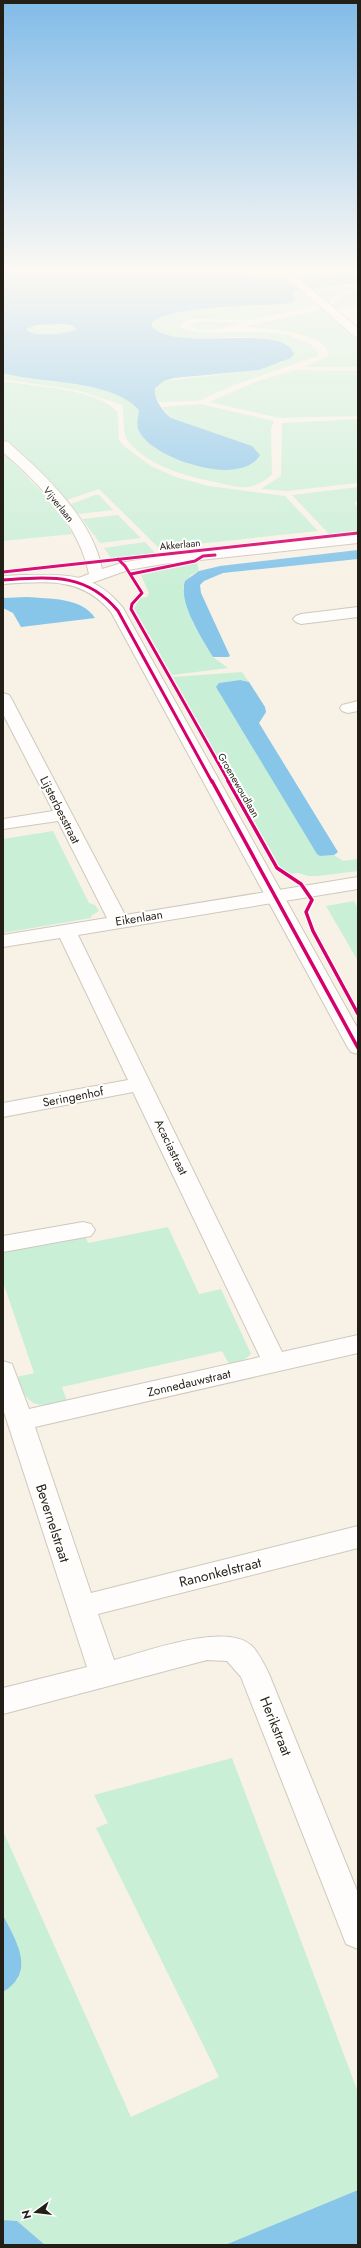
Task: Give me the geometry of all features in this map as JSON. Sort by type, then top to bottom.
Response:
[{"type":"street","name":"Vijverlaan","points":[[3,445],[27,465],[72,520],[96,562],[96,575]]},
{"type":"street","name":"Akkerlaan","points":[[10,580],[62,579],[81,582],[96,575],[126,566],[162,560],[358,539]]},
{"type":"street","name":"Akkerlaan","points":[[10,580],[36,574],[68,572],[96,575]]},
{"type":"street","points":[[96,575],[107,578],[118,588],[122,597],[118,611]]},
{"type":"street","name":"Groenewoudlaan","points":[[81,582],[102,592],[118,611],[358,1048]]},
{"type":"street","points":[[301,619],[358,612]]},
{"type":"street","name":"Lijsterbesstraat","points":[[3,698],[9,724],[63,815],[118,921]]},
{"type":"street","points":[[3,824],[63,815]]},
{"type":"street","name":"Eikenlaan","points":[[3,941],[358,883]]},
{"type":"street","name":"Acaciastraat","points":[[66,930],[275,1363]]},
{"type":"street","name":"Seringenhof","points":[[4,1107],[141,1084]]},
{"type":"street","points":[[3,1244],[68,1231],[84,1230]]},
{"type":"street","name":"Zonnedauwstraat","points":[[20,1422],[358,1344]]},
{"type":"street","name":"Bevernelstraat","points":[[3,1370],[104,1675]]},
{"type":"street","name":"Ranonkelstraat","points":[[81,1607],[358,1537]]},
{"type":"street","name":"Herikstraat","points":[[3,1701],[207,1648],[230,1648],[245,1657],[254,1674],[285,1748],[358,1933]]},
{"type":"green space","points":[[3,377],[25,377],[75,384],[111,393],[127,400],[139,410],[138,426],[144,437],[153,445],[176,459],[189,464],[214,469],[229,468],[257,451],[251,446],[171,418],[162,407],[200,404],[274,421],[271,429],[272,474],[258,484],[248,487],[241,487],[196,478],[171,470],[148,459],[129,442],[124,430],[122,405],[81,391],[3,379]]},
{"type":"green space","points":[[200,377],[257,377],[234,385],[198,401],[159,402],[154,393],[155,388],[164,381]]},
{"type":"green space","points":[[272,377],[358,377],[358,416],[280,418],[209,402]]},
{"type":"green space","points":[[3,381],[65,390],[97,398],[109,405],[118,413],[119,440],[124,446],[151,466],[176,477],[209,486],[285,496],[318,531],[159,548],[99,489],[67,500],[51,481],[3,440]]},
{"type":"green space","points":[[358,419],[358,483],[287,491],[261,489],[281,476],[282,423]]},
{"type":"green space","points":[[3,452],[58,509],[72,534],[3,541]]},
{"type":"green space","points":[[358,487],[358,501],[354,502],[358,509],[358,531],[329,534],[292,495]]},
{"type":"green space","points":[[95,495],[99,495],[113,510],[78,514],[71,504]]},
{"type":"green space","points":[[118,515],[141,538],[100,543],[82,519]]},
{"type":"green space","points":[[145,542],[155,553],[111,558],[104,548]]},
{"type":"green space","points":[[197,563],[199,571],[191,575],[183,588],[193,623],[213,657],[228,668],[172,675],[134,608],[140,598],[147,597],[149,593],[141,575]]},
{"type":"green space","points":[[242,672],[249,682],[240,680],[219,683],[321,856],[334,855],[343,861],[358,859],[358,871],[309,876],[298,873],[290,874],[280,867],[173,677]]},
{"type":"green space","points":[[53,831],[89,903],[95,905],[99,911],[91,916],[91,918],[3,933],[3,839]]},
{"type":"green space","points":[[354,901],[358,909],[358,961],[326,906]]},
{"type":"green space","points":[[168,1227],[199,1294],[221,1289],[251,1354],[244,1360],[229,1364],[222,1351],[62,1387],[67,1401],[40,1405],[29,1400],[25,1395],[17,1377],[34,1373],[3,1282],[3,1248],[70,1234],[86,1238],[88,1243]]},
{"type":"green space","points":[[232,1758],[358,2092],[358,2190],[225,2245],[45,2245],[17,2221],[3,2220],[3,1992],[18,1979],[18,1946],[3,1915],[3,1831],[131,2117],[219,2077],[96,1828],[108,1823],[94,1795]]},
{"type":"water","points":[[25,377],[186,377],[164,381],[155,388],[159,404],[165,412],[171,418],[252,446],[260,455],[250,465],[235,469],[217,470],[179,460],[161,452],[147,442],[138,429],[137,424],[139,410],[127,400],[111,393],[75,384]]},
{"type":"water","points":[[358,550],[358,559],[223,573],[204,581],[200,585],[201,593],[230,656],[228,657],[213,657],[197,630],[188,610],[184,590],[185,581],[199,571],[220,566]]},
{"type":"water","points":[[27,597],[64,600],[74,603],[89,611],[95,618],[21,627],[13,613],[3,608],[3,598]]},
{"type":"water","points":[[240,680],[249,682],[265,707],[266,712],[259,723],[338,852],[334,855],[320,856],[317,854],[216,687],[219,683]]},
{"type":"water","points":[[3,1915],[18,1946],[21,1956],[21,1966],[19,1975],[13,1984],[3,1992]]},
{"type":"water","points":[[358,2190],[358,2243],[354,2245],[225,2245]]},
{"type":"water","points":[[3,2220],[17,2221],[45,2245],[3,2245]]},
{"type":"cycle path","points":[[3,572],[358,533]]},
{"type":"cycle path","points":[[131,574],[195,561],[203,556],[215,555]]},
{"type":"cycle path","points":[[118,559],[125,566],[142,593],[132,604],[131,609],[277,868],[301,884],[309,893],[312,900],[306,912],[313,931],[358,1014]]},
{"type":"cycle path","points":[[3,580],[64,579],[84,583],[101,593],[118,611],[358,1048]]}]
